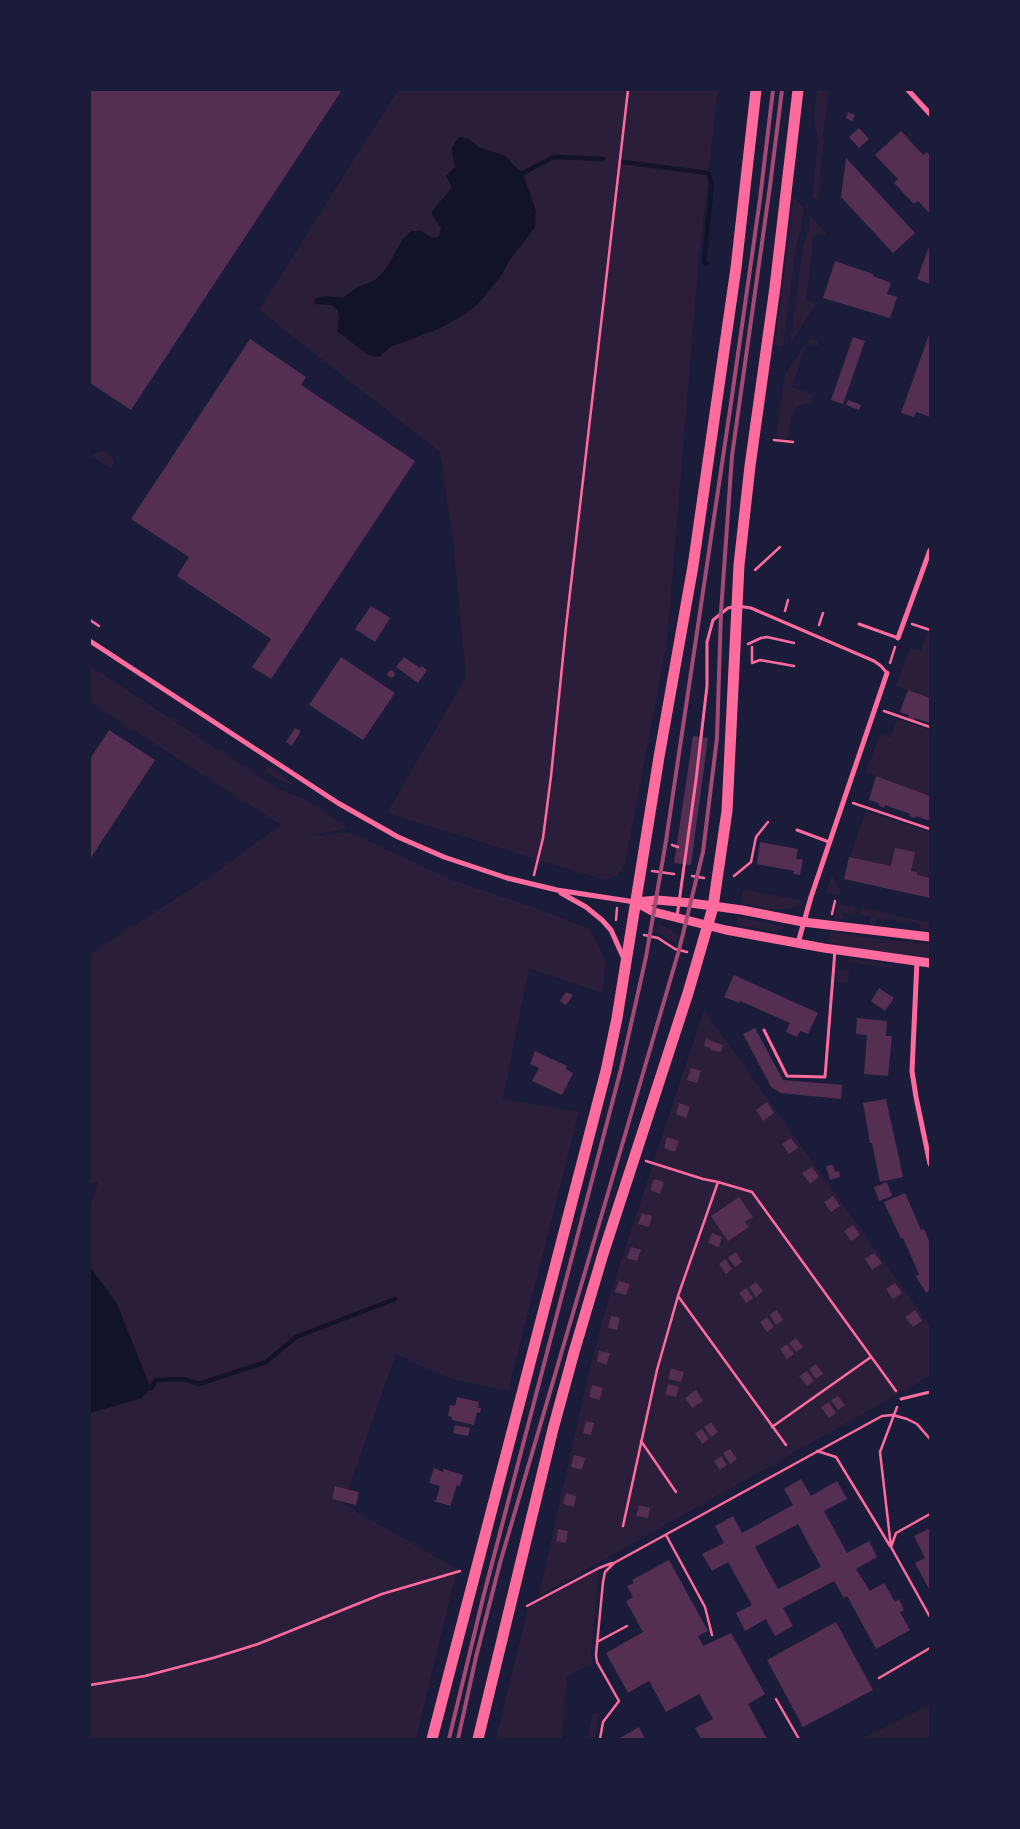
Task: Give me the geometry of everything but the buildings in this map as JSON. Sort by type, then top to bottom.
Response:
[{"type":"main road","points":[[432,1739],[606,1071],[626,964],[659,757],[684,624],[696,547],[736,268],[756,90]]},
{"type":"main road","points":[[478,1739],[553,1429],[574,1352],[603,1254],[709,926],[713,907],[727,811],[739,564],[746,495],[777,277],[798,90]]},
{"type":"street","points":[[908,90],[930,114]]},
{"type":"street","points":[[898,638],[930,550]]},
{"type":"street","points":[[90,641],[338,803],[398,837],[444,857],[531,884],[557,890],[636,902],[657,900],[679,902],[742,910],[804,922],[930,937]]},
{"type":"street","points":[[798,943],[829,842],[887,673]]},
{"type":"street","points":[[557,890],[602,920],[614,935],[626,964]]},
{"type":"street","points":[[636,902],[654,912],[709,926],[798,943],[930,963]]},
{"type":"street","points":[[917,961],[912,1071],[930,1164]]},
{"type":"lane","points":[[676,917],[687,848],[707,686],[707,642],[713,620],[721,612],[737,606],[758,611],[874,661],[887,673]]},
{"type":"lane","points":[[859,624],[898,638]]},
{"type":"lane","points":[[797,830],[829,842]]},
{"type":"lane","points":[[764,1030],[787,1076],[825,1077],[835,949]]},
{"type":"lane","points":[[901,1399],[930,1392]]},
{"type":"path","points":[[531,884],[543,838],[551,776],[566,627],[628,90]]},
{"type":"path","points":[[774,440],[793,442]]},
{"type":"path","points":[[755,570],[780,547]]},
{"type":"path","points":[[785,610],[788,600]]},
{"type":"path","points":[[819,625],[823,613]]},
{"type":"path","points":[[90,620],[99,626]]},
{"type":"path","points":[[904,621],[930,630]]},
{"type":"path","points":[[742,646],[766,637],[794,643]]},
{"type":"path","points":[[887,673],[898,638]]},
{"type":"path","points":[[752,647],[752,662],[760,660],[794,666]]},
{"type":"path","points":[[876,708],[930,727]]},
{"type":"path","points":[[844,800],[930,829]]},
{"type":"path","points":[[734,876],[751,862],[756,837],[768,822]]},
{"type":"path","points":[[652,871],[675,874]]},
{"type":"path","points":[[688,875],[710,879]]},
{"type":"path","points":[[647,936],[658,938],[675,949],[684,951]]},
{"type":"path","points":[[647,1161],[703,1180],[718,1182],[752,1192],[901,1399],[893,1415],[880,1452],[891,1547]]},
{"type":"path","points":[[623,1526],[657,1370],[678,1296],[718,1182]]},
{"type":"path","points":[[678,1296],[786,1445]]},
{"type":"path","points":[[772,1427],[871,1357]]},
{"type":"path","points":[[527,1606],[599,1568],[614,1563],[882,1416],[893,1415],[917,1424],[930,1439]]},
{"type":"path","points":[[641,1441],[676,1492]]},
{"type":"path","points":[[818,1451],[836,1456],[891,1547],[930,1617]]},
{"type":"path","points":[[891,1547],[896,1534],[930,1514]]},
{"type":"path","points":[[665,1535],[705,1607],[712,1635]]},
{"type":"path","points":[[600,1739],[603,1722],[619,1701],[597,1662],[597,1642],[604,1577],[605,1572],[614,1563]]},
{"type":"path","points":[[90,1685],[145,1676],[213,1658],[258,1644],[382,1594],[460,1571]]},
{"type":"path","points":[[597,1642],[627,1626]]},
{"type":"path","points":[[879,1678],[930,1648]]},
{"type":"path","points":[[776,1699],[799,1739]]},
{"type":"shaded area","points":[[398,90],[718,90],[698,269],[667,642],[625,864],[617,876],[604,880],[387,813],[466,677],[453,540],[440,452],[259,310]],"holes":[[[460,137],[469,139],[480,148],[506,156],[523,173],[531,233],[508,262],[503,273],[449,324],[390,347],[379,357],[375,357],[337,330],[338,310],[317,297],[343,298],[360,286],[375,280],[389,266],[403,239],[421,231],[428,237],[439,237],[441,228],[435,219],[438,205],[451,189],[446,176],[455,167],[451,152]]]},
{"type":"shaded area","points":[[817,90],[828,90],[818,202],[812,197],[818,143],[814,118]]},
{"type":"shaded area","points":[[460,137],[469,139],[480,148],[506,156],[523,173],[536,211],[535,227],[508,262],[503,273],[493,286],[478,304],[464,315],[438,329],[390,347],[379,357],[368,355],[338,332],[338,310],[332,305],[315,304],[314,299],[327,296],[343,298],[356,288],[375,280],[384,272],[403,239],[411,231],[421,231],[432,238],[439,237],[441,228],[432,215],[432,211],[451,189],[446,176],[455,167],[452,148]]},
{"type":"shaded area","points":[[794,197],[804,208],[796,246],[783,347],[775,345]]},
{"type":"shaded area","points":[[810,216],[826,233],[825,235],[814,234],[806,300],[816,304],[790,344],[803,246],[809,229]]},
{"type":"shaded area","points":[[813,339],[818,341],[818,345],[807,343],[792,387],[814,395],[811,404],[806,403],[798,406],[792,414],[788,438],[776,438],[785,374],[807,342]]},
{"type":"shaded area","points":[[102,451],[107,452],[113,459],[114,463],[111,469],[92,456]]},
{"type":"shaded area","points":[[927,632],[930,633],[930,698],[896,686],[910,648],[921,651]]},
{"type":"shaded area","points":[[90,666],[269,783],[306,800],[348,828],[304,837],[349,832],[454,881],[538,909],[590,929],[606,961],[602,993],[529,968],[503,1099],[579,1112],[508,1391],[451,1379],[396,1354],[343,1504],[457,1569],[416,1739],[90,1739],[90,1413],[142,1398],[117,1304],[90,1267],[90,1206],[98,1182],[90,1183],[90,954],[214,874],[281,825],[90,702]]},
{"type":"shaded area","points":[[897,719],[930,730],[930,796],[866,772],[880,734],[890,738]]},
{"type":"shaded area","points":[[269,767],[297,786],[279,780],[266,772]]},
{"type":"shaded area","points":[[866,811],[930,832],[930,878],[917,875],[917,872],[850,857]]},
{"type":"shaded area","points":[[832,875],[836,885],[841,889],[839,895],[826,893]]},
{"type":"shaded area","points":[[743,890],[802,900],[798,905],[788,909],[769,909],[741,903]]},
{"type":"shaded area","points":[[837,905],[856,907],[855,914],[844,913],[842,920],[835,919]]},
{"type":"shaded area","points":[[861,908],[930,923],[930,930],[920,929],[920,923],[877,919],[875,924],[871,924],[871,916],[860,915]]},
{"type":"shaded area","points":[[738,917],[784,927],[784,929],[773,931],[736,925]]},
{"type":"shaded area","points":[[657,923],[676,934],[678,937],[677,943],[655,931]]},
{"type":"shaded area","points":[[831,932],[876,939],[930,944],[930,958],[844,946],[829,941]]},
{"type":"shaded area","points":[[848,958],[892,966],[891,968],[848,962]]},
{"type":"shaded area","points":[[838,970],[849,971],[848,983],[837,982]]},
{"type":"shaded area","points":[[704,1010],[930,1326],[930,1376],[539,1596],[589,1371],[609,1297]]},
{"type":"shaded area","points":[[90,1267],[117,1304],[151,1388],[142,1398],[90,1413]]},
{"type":"shaded area","points":[[599,1569],[591,1653],[593,1662],[567,1677],[562,1739],[496,1739],[528,1608]]},
{"type":"shaded area","points":[[930,1705],[930,1739],[862,1739]]},
{"type":"shaded area","points":[[593,1712],[599,1713],[595,1739],[588,1739]]},
{"type":"waterway","points":[[523,173],[554,157],[603,159]]},
{"type":"waterway","points":[[623,162],[708,173],[712,183],[704,262],[706,264]]},
{"type":"waterway","points":[[151,1388],[156,1380],[183,1379],[199,1384],[266,1362],[296,1337],[395,1299]]},
{"type":"railway","points":[[449,1739],[483,1598],[621,1069],[646,957],[666,841],[731,403],[760,199],[773,90]]},
{"type":"railway","points":[[458,1739],[476,1657],[500,1563],[679,950],[703,852],[717,738],[721,612],[732,456],[782,90]]}]
